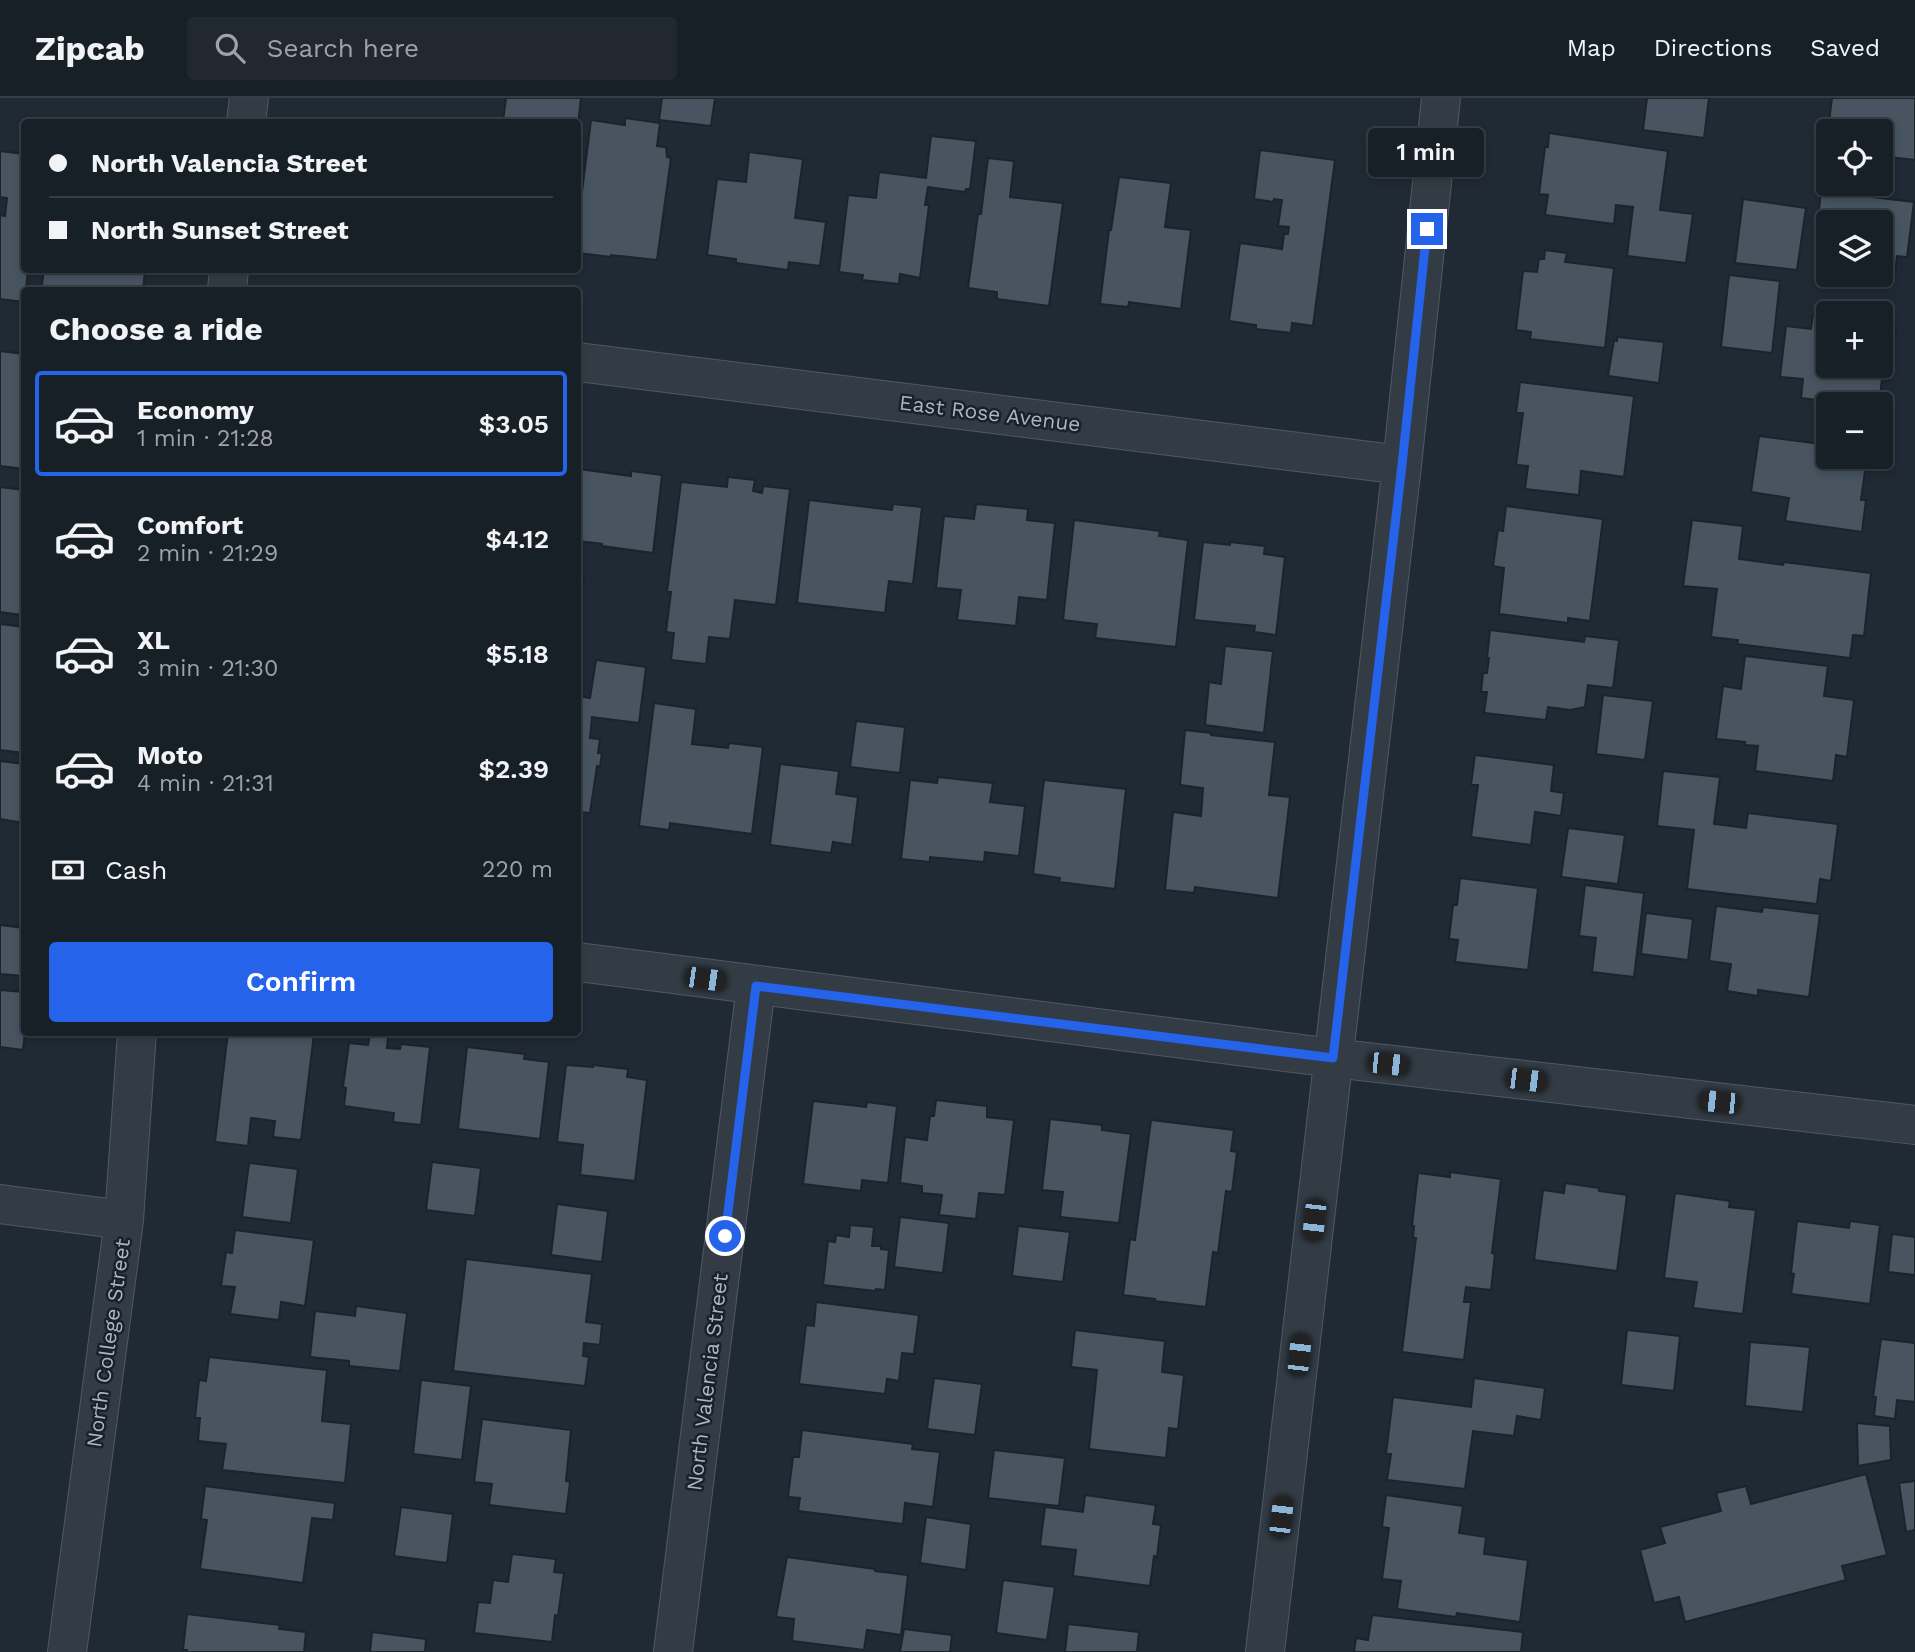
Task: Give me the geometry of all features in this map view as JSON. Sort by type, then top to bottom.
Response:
[{"type":"street","points":[[246,119],[248,98]]},
{"type":"street","points":[[1265,1652],[1402,465],[1441,98]]},
{"type":"street","name":"East Rose Avenue","points":[[581,362],[1402,465]]},
{"type":"street","points":[[581,962],[1333,1058],[1914,1119]]},
{"type":"street","name":"North Valencia Street","points":[[673,1652],[756,986]]},
{"type":"street","name":"North College Street","points":[[67,1652],[124,1220],[137,1036]]},
{"type":"street","points":[[0,1204],[124,1220]]},
{"type":"building","points":[[506,98],[581,98],[579,119],[503,119]]},
{"type":"building","points":[[662,98],[715,98],[711,126],[659,120]]},
{"type":"building","points":[[1647,98],[1709,98],[1704,138],[1643,130]]},
{"type":"building","points":[[1832,98],[1915,98],[1915,160],[1893,157],[1893,119],[1829,119]]},
{"type":"building","points":[[625,118],[660,123],[657,146],[666,147],[667,157],[671,158],[657,260],[581,253],[581,199],[591,120],[625,125]]},
{"type":"building","points":[[1549,133],[1668,151],[1660,210],[1693,214],[1686,263],[1627,256],[1633,207],[1616,205],[1614,224],[1545,215],[1548,195],[1539,194]]},
{"type":"building","points":[[931,136],[976,141],[970,189],[965,192],[928,187],[925,205],[929,205],[920,278],[900,274],[899,284],[862,280],[863,275],[839,272],[848,195],[876,198],[879,172],[926,178]]},
{"type":"building","points":[[1260,150],[1335,160],[1313,326],[1292,323],[1291,333],[1256,329],[1256,325],[1229,321],[1240,243],[1282,249],[1284,234],[1288,234],[1289,227],[1278,226],[1282,200],[1274,199],[1273,202],[1254,199]]},
{"type":"building","points":[[0,151],[21,154],[21,273],[28,273],[26,287],[21,287],[21,302],[0,299],[0,215],[5,216],[7,198],[0,197]]},
{"type":"building","points":[[749,152],[803,159],[795,218],[826,222],[820,266],[789,262],[788,270],[736,263],[736,259],[707,255],[717,179],[746,182]]},
{"type":"building","points":[[988,158],[1014,161],[1010,197],[1063,203],[1049,306],[997,299],[997,292],[968,288]]},
{"type":"building","points":[[1119,177],[1171,183],[1165,227],[1191,230],[1181,309],[1129,302],[1128,307],[1100,304]]},
{"type":"building","points":[[1820,196],[1863,196],[1914,202],[1907,257],[1897,256],[1894,284],[1893,210],[1819,210]]},
{"type":"building","points":[[1743,199],[1806,208],[1797,270],[1735,263]]},
{"type":"building","points":[[1545,250],[1567,253],[1565,262],[1614,268],[1605,348],[1530,339],[1531,332],[1516,330],[1523,271],[1537,272],[1539,259],[1544,259]]},
{"type":"building","points":[[44,273],[145,273],[143,287],[41,287]]},
{"type":"building","points":[[1729,275],[1780,281],[1772,353],[1721,347]]},
{"type":"building","points":[[1813,315],[1816,316],[1816,378],[1889,378],[1882,379],[1880,392],[1816,392],[1816,400],[1801,398],[1803,379],[1780,377],[1786,326],[1811,329]]},
{"type":"building","points":[[1893,327],[1896,327],[1893,350]]},
{"type":"building","points":[[1617,337],[1664,342],[1659,383],[1608,376],[1614,340],[1617,341]]},
{"type":"building","points":[[0,351],[21,354],[21,469],[0,466]]},
{"type":"building","points":[[1520,382],[1634,396],[1624,477],[1581,471],[1579,495],[1525,489],[1528,466],[1516,465],[1523,413],[1516,413]]},
{"type":"building","points":[[1759,436],[1816,443],[1816,469],[1865,469],[1861,500],[1866,500],[1862,532],[1785,521],[1789,498],[1751,492]]},
{"type":"building","points":[[581,469],[631,476],[631,471],[662,475],[653,553],[581,541]]},
{"type":"building","points":[[728,477],[755,480],[753,491],[762,493],[763,486],[790,489],[776,605],[735,600],[730,639],[709,637],[706,664],[671,660],[674,633],[666,632],[671,592],[667,592],[681,482],[727,487]]},
{"type":"building","points":[[0,487],[21,490],[21,615],[0,612]]},
{"type":"building","points":[[809,500],[892,510],[893,504],[922,507],[913,584],[889,581],[885,613],[797,603]]},
{"type":"building","points":[[976,504],[1028,509],[1027,520],[1055,523],[1047,600],[1019,597],[1016,626],[957,620],[961,590],[936,588],[944,516],[974,519]]},
{"type":"building","points":[[1506,506],[1603,519],[1590,621],[1568,618],[1568,623],[1499,614],[1504,568],[1493,566],[1498,530],[1503,531]]},
{"type":"building","points":[[1074,520],[1160,531],[1159,536],[1188,540],[1176,647],[1095,638],[1097,624],[1063,620]]},
{"type":"building","points":[[1692,520],[1743,526],[1739,559],[1871,573],[1864,636],[1853,635],[1850,658],[1737,644],[1738,640],[1711,637],[1717,589],[1683,586]]},
{"type":"building","points":[[1203,542],[1265,546],[1264,554],[1285,557],[1276,635],[1254,632],[1255,626],[1194,620]]},
{"type":"building","points":[[581,576],[584,576],[581,597]]},
{"type":"building","points":[[0,624],[21,627],[21,753],[0,750]]},
{"type":"building","points":[[1490,630],[1584,642],[1585,636],[1619,640],[1613,688],[1588,685],[1585,707],[1570,710],[1548,707],[1546,720],[1484,713],[1487,692],[1481,692],[1483,673],[1487,673]]},
{"type":"building","points":[[1225,646],[1273,651],[1264,733],[1205,725],[1209,682],[1221,684]]},
{"type":"building","points":[[1745,656],[1828,666],[1824,696],[1854,700],[1847,757],[1836,755],[1833,781],[1755,771],[1758,746],[1716,739],[1723,686],[1741,689]]},
{"type":"building","points":[[596,660],[646,667],[639,723],[592,717],[590,738],[600,739],[598,753],[602,753],[600,767],[597,766],[590,813],[581,812],[581,696],[590,698]]},
{"type":"building","points":[[1603,695],[1653,701],[1645,760],[1596,754]]},
{"type":"building","points":[[654,703],[696,709],[692,744],[728,748],[729,743],[763,747],[752,834],[670,823],[669,830],[639,826]]},
{"type":"building","points":[[856,721],[905,727],[900,773],[850,767]]},
{"type":"building","points":[[1185,730],[1275,742],[1269,795],[1290,797],[1278,898],[1195,887],[1194,893],[1165,890],[1173,812],[1201,816],[1203,788],[1180,785]]},
{"type":"building","points":[[1475,755],[1554,765],[1551,791],[1564,793],[1561,816],[1535,812],[1531,845],[1471,837],[1478,785],[1471,785]]},
{"type":"building","points":[[0,761],[21,764],[21,822],[0,819]]},
{"type":"building","points":[[780,764],[839,771],[836,794],[858,797],[852,845],[833,842],[831,853],[770,845]]},
{"type":"building","points":[[1663,771],[1720,777],[1714,824],[1746,828],[1748,813],[1838,824],[1831,881],[1820,879],[1817,904],[1687,889],[1694,830],[1657,826]]},
{"type":"building","points":[[938,777],[993,783],[990,802],[1025,806],[1019,856],[985,852],[984,862],[930,857],[930,862],[901,859],[910,780],[937,783]]},
{"type":"building","points":[[1044,780],[1126,789],[1115,889],[1059,882],[1060,878],[1033,874]]},
{"type":"building","points":[[1568,828],[1625,835],[1618,884],[1561,877]]},
{"type":"building","points":[[1460,878],[1538,888],[1528,970],[1455,962],[1458,940],[1449,939]]},
{"type":"building","points":[[1585,885],[1644,893],[1634,977],[1592,972],[1596,938],[1579,936]]},
{"type":"building","points":[[1716,906],[1762,912],[1763,907],[1820,914],[1809,997],[1758,990],[1758,996],[1727,991],[1731,964],[1709,961]]},
{"type":"building","points":[[1646,913],[1693,919],[1688,960],[1641,954]]},
{"type":"building","points":[[0,925],[21,928],[21,976],[0,974]]},
{"type":"building","points":[[0,990],[21,992],[23,1050],[0,1047]]},
{"type":"building","points":[[228,1036],[314,1036],[301,1140],[273,1137],[275,1121],[251,1118],[248,1146],[215,1142]]},
{"type":"building","points":[[370,1036],[379,1036],[388,1037],[387,1048],[400,1049],[401,1044],[430,1047],[421,1125],[393,1122],[394,1113],[344,1106],[346,1088],[343,1087],[349,1043],[368,1045]]},
{"type":"building","points":[[467,1047],[525,1054],[524,1059],[549,1062],[540,1139],[458,1129]]},
{"type":"building","points":[[566,1065],[628,1069],[627,1077],[647,1080],[635,1181],[580,1175],[583,1145],[557,1142]]},
{"type":"building","points":[[936,1100],[987,1106],[987,1117],[1014,1120],[1005,1195],[979,1193],[976,1219],[939,1215],[942,1195],[922,1193],[922,1186],[900,1183],[905,1137],[927,1140],[930,1116],[934,1116]]},
{"type":"building","points":[[813,1101],[866,1107],[867,1102],[897,1106],[888,1183],[862,1180],[861,1191],[803,1184]]},
{"type":"building","points":[[1050,1119],[1102,1125],[1102,1130],[1131,1134],[1119,1223],[1060,1217],[1063,1192],[1042,1190]]},
{"type":"building","points":[[1151,1120],[1234,1130],[1231,1151],[1237,1152],[1232,1192],[1226,1191],[1218,1253],[1213,1252],[1206,1307],[1123,1295],[1130,1239],[1135,1240]]},
{"type":"building","points":[[432,1162],[481,1168],[475,1216],[426,1210]]},
{"type":"building","points":[[249,1163],[298,1169],[291,1223],[242,1217]]},
{"type":"building","points":[[1450,1172],[1501,1179],[1492,1253],[1495,1254],[1491,1290],[1466,1287],[1464,1302],[1471,1302],[1464,1360],[1402,1352],[1416,1238],[1413,1238],[1412,1226],[1418,1173],[1450,1177]]},
{"type":"building","points":[[1565,1183],[1627,1195],[1617,1271],[1534,1260],[1543,1190],[1564,1193]]},
{"type":"building","points":[[1675,1193],[1730,1201],[1729,1207],[1756,1210],[1743,1314],[1693,1308],[1697,1282],[1664,1278]]},
{"type":"building","points":[[557,1204],[608,1211],[602,1262],[551,1255]]},
{"type":"building","points":[[900,1217],[949,1223],[943,1273],[894,1267]]},
{"type":"building","points":[[1797,1221],[1849,1228],[1850,1221],[1880,1225],[1870,1304],[1791,1294]]},
{"type":"building","points":[[850,1225],[874,1227],[872,1246],[889,1250],[885,1290],[823,1285],[828,1241],[835,1242],[836,1235],[849,1237]]},
{"type":"building","points":[[1018,1226],[1070,1232],[1063,1282],[1012,1276]]},
{"type":"building","points":[[235,1230],[314,1240],[305,1306],[281,1302],[279,1320],[230,1314],[235,1287],[221,1286],[226,1252],[232,1253]]},
{"type":"building","points":[[1892,1234],[1915,1237],[1915,1275],[1888,1272]]},
{"type":"building","points":[[466,1259],[592,1274],[586,1322],[602,1324],[600,1345],[584,1343],[583,1356],[589,1357],[585,1386],[453,1371]]},
{"type":"building","points":[[816,1302],[919,1315],[914,1354],[902,1353],[899,1381],[887,1379],[885,1394],[799,1384],[806,1325],[814,1326]]},
{"type":"building","points":[[356,1306],[407,1313],[400,1371],[349,1366],[349,1361],[310,1357],[315,1311],[355,1316]]},
{"type":"building","points":[[1075,1330],[1165,1341],[1162,1372],[1184,1375],[1178,1429],[1169,1428],[1166,1458],[1089,1449],[1097,1370],[1071,1367]]},
{"type":"building","points":[[1627,1330],[1680,1336],[1674,1391],[1621,1385]]},
{"type":"building","points":[[1881,1339],[1915,1343],[1915,1402],[1897,1400],[1895,1419],[1874,1416],[1876,1397],[1873,1397]]},
{"type":"building","points":[[1750,1342],[1810,1347],[1803,1412],[1745,1406]]},
{"type":"building","points":[[209,1357],[327,1370],[322,1421],[351,1424],[345,1483],[222,1470],[226,1444],[198,1441],[200,1418],[195,1418],[199,1380],[206,1381]]},
{"type":"building","points":[[934,1378],[982,1384],[975,1435],[927,1429]]},
{"type":"building","points":[[1474,1378],[1545,1388],[1541,1420],[1517,1416],[1514,1436],[1473,1431],[1465,1489],[1387,1480],[1391,1454],[1386,1454],[1393,1397],[1471,1407]]},
{"type":"building","points":[[421,1380],[471,1386],[462,1460],[413,1454]]},
{"type":"building","points":[[482,1419],[571,1430],[566,1514],[489,1505],[492,1484],[474,1482]]},
{"type":"building","points":[[1857,1423],[1890,1426],[1891,1460],[1858,1466]]},
{"type":"building","points":[[802,1430],[913,1444],[912,1449],[940,1452],[933,1507],[905,1503],[903,1524],[798,1511],[800,1498],[788,1497],[793,1457],[799,1457]]},
{"type":"building","points":[[994,1450],[1065,1458],[1059,1506],[988,1498]]},
{"type":"building","points":[[1866,1474],[1887,1555],[1842,1566],[1846,1580],[1685,1622],[1679,1597],[1654,1603],[1640,1550],[1665,1543],[1660,1527],[1721,1511],[1716,1493],[1746,1486],[1751,1504]]},
{"type":"building","points":[[1915,1481],[1915,1530],[1906,1532],[1899,1483]]},
{"type":"building","points":[[205,1486],[335,1503],[333,1520],[312,1518],[303,1583],[200,1569],[207,1520],[201,1519]]},
{"type":"building","points":[[1085,1495],[1156,1505],[1153,1524],[1161,1525],[1150,1586],[1073,1576],[1076,1550],[1040,1546],[1045,1507],[1083,1512]]},
{"type":"building","points":[[1386,1495],[1463,1506],[1459,1533],[1486,1537],[1484,1554],[1528,1560],[1520,1622],[1457,1613],[1456,1617],[1397,1609],[1401,1581],[1382,1579],[1389,1528],[1382,1527]]},
{"type":"building","points":[[401,1507],[453,1514],[447,1563],[394,1556]]},
{"type":"building","points":[[926,1517],[971,1524],[966,1570],[920,1563]]},
{"type":"building","points":[[512,1554],[556,1559],[554,1572],[564,1573],[552,1642],[474,1633],[478,1602],[490,1603],[493,1580],[508,1582]]},
{"type":"building","points":[[787,1557],[908,1575],[901,1635],[867,1630],[864,1650],[792,1641],[794,1619],[776,1617]]},
{"type":"building","points":[[1003,1580],[1055,1587],[1047,1640],[996,1633]]},
{"type":"building","points":[[187,1614],[280,1625],[279,1629],[306,1632],[304,1652],[187,1652],[183,1650]]},
{"type":"building","points":[[1372,1615],[1523,1632],[1521,1652],[1354,1652],[1356,1638],[1368,1640]]},
{"type":"building","points":[[1068,1624],[1139,1632],[1137,1652],[1065,1652]]},
{"type":"building","points":[[904,1629],[952,1635],[950,1652],[900,1652]]},
{"type":"building","points":[[372,1632],[426,1639],[425,1652],[370,1652]]},
{"type":"route","points":[[725,1236],[756,986],[1333,1058],[1427,229]]}]
